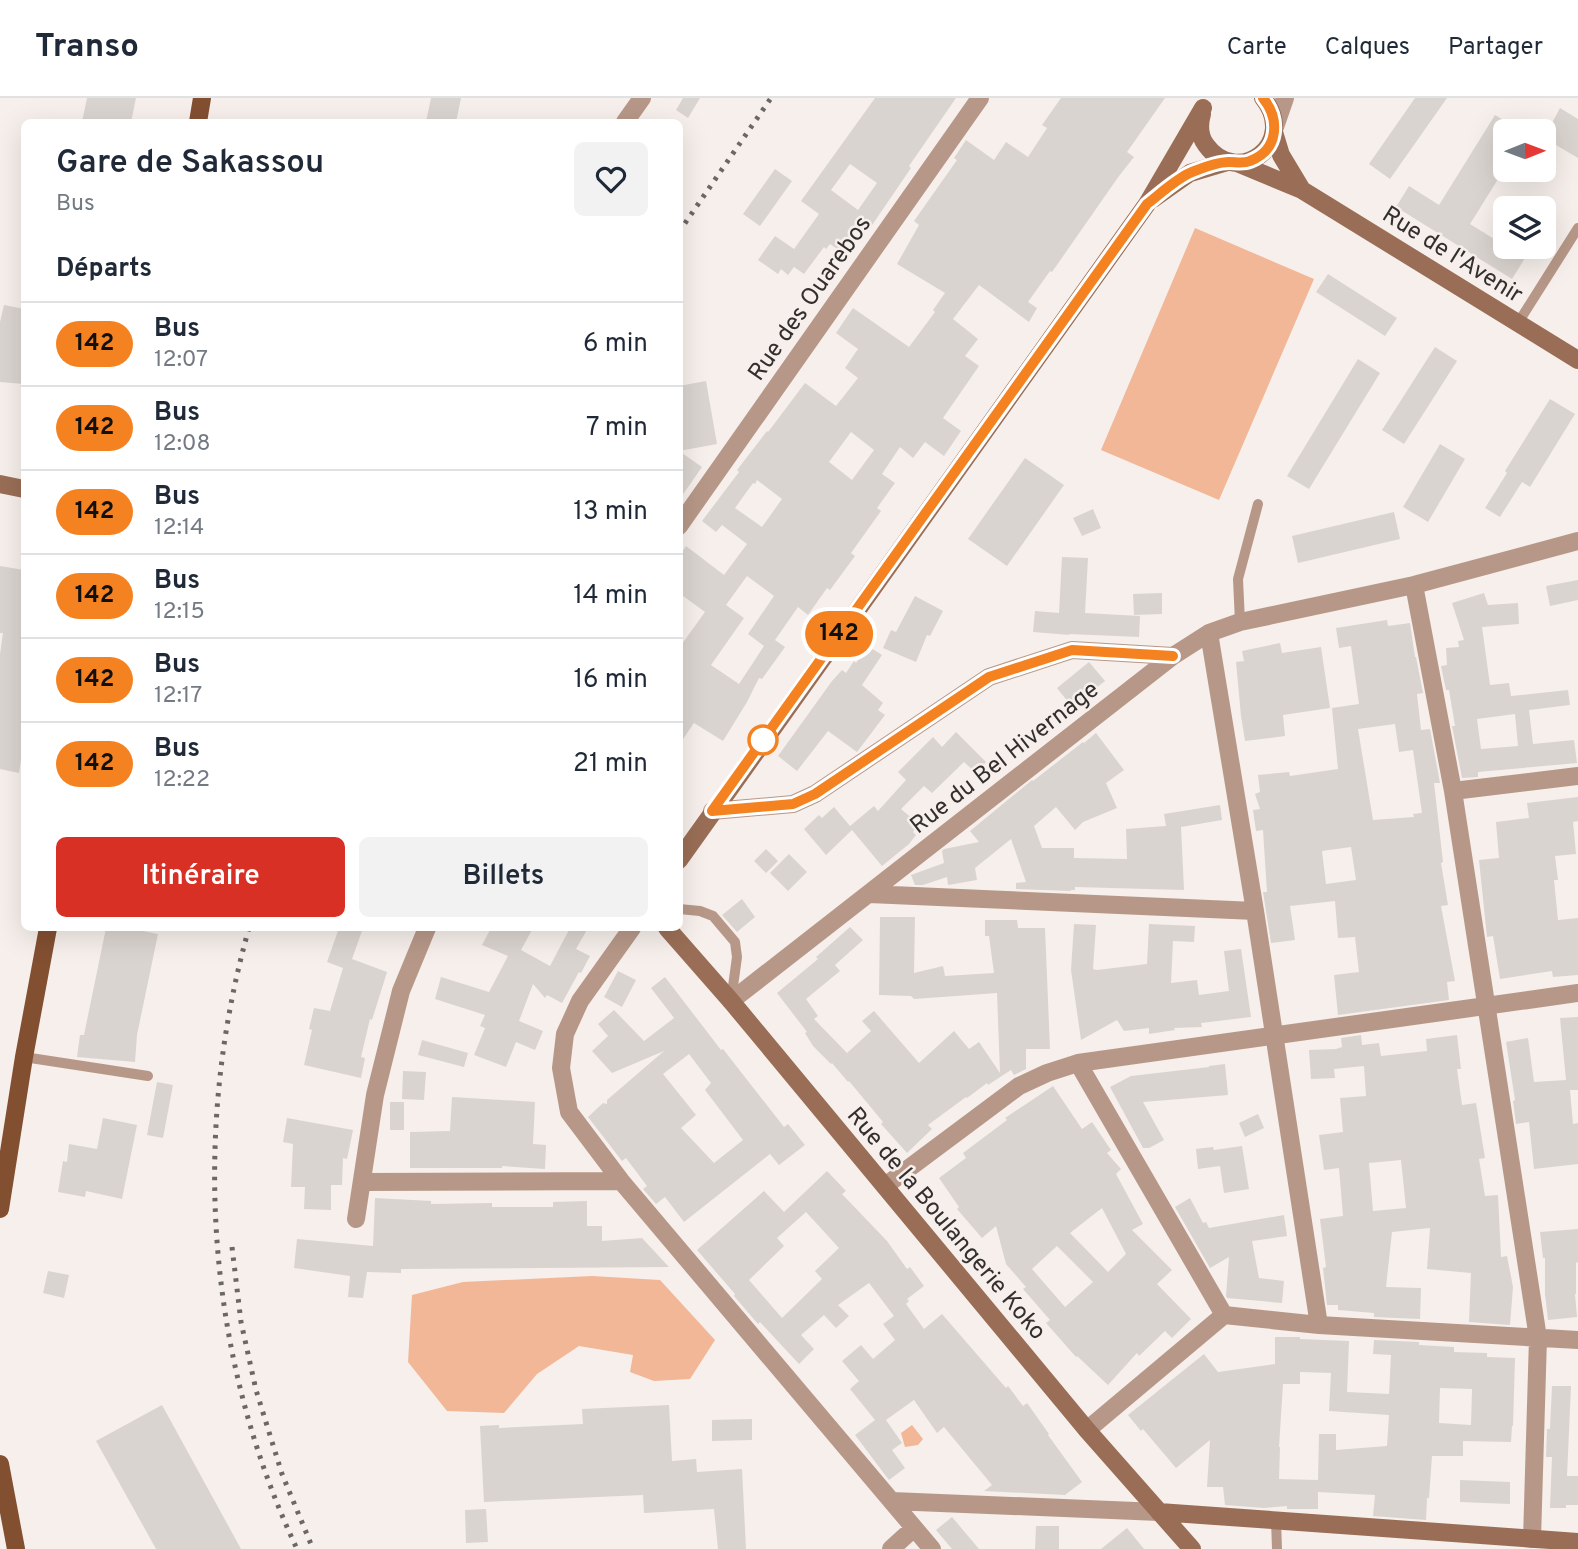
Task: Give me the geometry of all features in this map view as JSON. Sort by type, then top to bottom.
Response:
[{"type":"main road","points":[[198,119],[202,98]]},
{"type":"main road","points":[[0,1209],[47,931]]},
{"type":"main road","points":[[0,1464],[16,1549]]},
{"type":"street","points":[[627,119],[642,98]]},
{"type":"street","name":"Rue des Ouarebos","points":[[683,520],[980,98]]},
{"type":"street","name":"Rue de l'Avenir","points":[[1263,98],[1271,109],[1281,155],[1302,190]]},
{"type":"street","points":[[1147,204],[1189,173],[1250,161],[1262,154],[1270,144],[1284,98]]},
{"type":"street","points":[[683,854],[1147,204],[1207,103]]},
{"type":"street","name":"Rue de l'Avenir","points":[[1207,103],[1199,124],[1202,140],[1212,154],[1302,190],[1578,360]]},
{"type":"street","points":[[0,484],[21,488]]},
{"type":"street","name":"Rue du Bel Hivernage","points":[[731,1001],[1173,656],[1209,633],[1240,622],[1414,585],[1578,541]]},
{"type":"street","points":[[1414,585],[1453,791],[1538,1338],[1532,1539]]},
{"type":"street","points":[[1209,633],[1319,1325]]},
{"type":"street","points":[[712,811],[793,804],[815,794],[989,677],[1072,650],[1173,656]]},
{"type":"street","points":[[1453,791],[1578,776]]},
{"type":"street","points":[[869,894],[1255,911]]},
{"type":"street","points":[[356,1219],[375,1095],[384,1056],[401,991],[426,931]]},
{"type":"street","points":[[630,931],[580,1001],[565,1034],[561,1068],[569,1112],[621,1181],[932,1549]]},
{"type":"street","name":"Rue de la Boulangerie Koko","points":[[670,931],[731,1001],[1087,1430],[1192,1549]]},
{"type":"street","points":[[884,1186],[1019,1086],[1078,1063],[1578,993]]},
{"type":"street","points":[[1078,1063],[1224,1315]]},
{"type":"street","points":[[362,1182],[621,1181]]},
{"type":"street","points":[[1087,1430],[1224,1315],[1319,1325],[1578,1340]]},
{"type":"street","points":[[892,1501],[1159,1512],[1578,1542]]},
{"type":"street","points":[[891,1549],[914,1528]]},
{"type":"lane","points":[[1518,323],[1578,228]]},
{"type":"lane","points":[[1240,622],[1238,579],[1258,504]]},
{"type":"lane","points":[[683,909],[713,916],[735,942],[737,957],[731,1001]]},
{"type":"lane","points":[[24,1057],[148,1076]]},
{"type":"lane","points":[[1276,1520],[1277,1549]]},
{"type":"shaded area","points":[[1195,228],[1314,279],[1219,500],[1101,450]]},
{"type":"shaded area","points":[[592,1276],[660,1280],[715,1340],[690,1379],[654,1381],[630,1372],[633,1355],[579,1346],[537,1374],[504,1413],[447,1411],[408,1362],[412,1295],[463,1282]]},
{"type":"shaded area","points":[[912,1425],[923,1439],[918,1445],[905,1447],[901,1433]]},
{"type":"building","points":[[87,98],[136,98],[132,119],[83,119]]},
{"type":"building","points":[[431,98],[461,98],[457,119],[427,119]]},
{"type":"building","points":[[683,98],[700,98],[688,118],[676,110]]},
{"type":"building","points":[[875,98],[956,98],[868,231],[858,225],[840,251],[830,244],[826,249],[824,247],[804,274],[794,267],[788,275],[781,269],[778,274],[758,260],[775,236],[794,249],[819,214],[801,201]],"holes":[[[850,164],[877,183],[858,210],[831,190]]]},
{"type":"building","points":[[1061,98],[1165,98],[1127,152],[1134,157],[1028,302],[1037,308],[1029,322],[979,285],[953,319],[978,339],[965,356],[979,366],[943,418],[961,431],[944,456],[925,442],[913,458],[900,447],[882,474],[895,483],[877,508],[881,511],[851,553],[855,556],[808,615],[798,607],[775,640],[785,647],[762,679],[759,678],[723,741],[694,723],[683,739],[683,642],[705,612],[683,596],[683,550],[686,546],[724,575],[747,544],[722,525],[716,532],[702,521],[739,472],[737,470],[805,383],[836,406],[858,378],[845,368],[858,349],[836,333],[853,308],[909,347],[935,312],[933,310],[945,293],[897,264],[919,225],[914,221],[957,160],[954,158],[966,140],[994,160],[1006,142],[1028,157],[1047,128],[1042,125]],"holes":[[[851,432],[874,450],[852,480],[829,462]],[[757,480],[782,499],[762,527],[735,508]],[[747,576],[774,596],[748,634],[764,646],[739,684],[711,665],[744,618],[726,605]]]},
{"type":"building","points":[[1415,98],[1447,98],[1390,179],[1369,164]]},
{"type":"building","points":[[1560,108],[1578,119],[1578,158],[1556,145],[1554,119]]},
{"type":"building","points":[[1495,115],[1502,119],[1493,119],[1493,182],[1496,182],[1470,224],[1493,238],[1493,259],[1524,259],[1512,279],[1396,207],[1409,186],[1439,205]]},
{"type":"building","points":[[775,169],[792,181],[760,226],[743,214]]},
{"type":"building","points":[[1328,274],[1397,318],[1385,336],[1316,292]]},
{"type":"building","points":[[4,305],[21,308],[21,384],[0,382],[0,322]]},
{"type":"building","points":[[1435,347],[1457,361],[1404,444],[1382,430]]},
{"type":"building","points":[[1358,359],[1380,373],[1309,489],[1287,476]]},
{"type":"building","points":[[706,381],[717,444],[683,450],[683,385]]},
{"type":"building","points":[[1550,399],[1575,414],[1530,487],[1522,482],[1500,517],[1485,508]]},
{"type":"building","points":[[1440,444],[1465,459],[1428,522],[1403,507]]},
{"type":"building","points":[[683,454],[702,467],[683,494]]},
{"type":"building","points":[[1025,458],[1064,485],[1007,566],[968,539]]},
{"type":"building","points":[[1093,509],[1101,528],[1082,536],[1073,518]]},
{"type":"building","points":[[1394,512],[1400,539],[1298,563],[1292,536]]},
{"type":"building","points":[[1062,557],[1088,558],[1085,613],[1140,616],[1139,637],[1033,632],[1035,611],[1059,613]]},
{"type":"building","points":[[0,566],[21,570],[19,773],[0,769],[0,654],[3,633],[0,633]]},
{"type":"building","points":[[1578,580],[1578,600],[1550,606],[1546,586]]},
{"type":"building","points":[[1162,593],[1162,614],[1134,615],[1133,594]]},
{"type":"building","points":[[1484,593],[1488,605],[1518,603],[1519,624],[1482,627],[1490,685],[1509,683],[1511,696],[1568,690],[1570,705],[1529,710],[1533,744],[1574,740],[1577,763],[1478,772],[1478,777],[1462,778],[1452,726],[1455,726],[1449,690],[1446,690],[1441,666],[1447,665],[1446,648],[1459,647],[1458,641],[1464,640],[1452,603]],"holes":[[[1515,714],[1518,746],[1481,749],[1477,719]]]},
{"type":"building","points":[[915,596],[943,611],[930,636],[927,635],[916,662],[883,648],[891,630],[896,632]]},
{"type":"building","points":[[1387,620],[1388,626],[1410,623],[1423,693],[1417,694],[1421,730],[1430,729],[1440,783],[1434,783],[1441,863],[1448,905],[1441,906],[1455,981],[1447,982],[1449,1000],[1338,1015],[1334,975],[1359,972],[1355,937],[1338,938],[1335,901],[1290,906],[1295,940],[1271,943],[1263,892],[1267,892],[1263,830],[1256,831],[1253,810],[1260,809],[1255,794],[1260,792],[1258,775],[1289,772],[1290,776],[1338,769],[1332,708],[1359,704],[1351,646],[1339,648],[1336,628]],"holes":[[[1395,724],[1399,752],[1413,750],[1422,813],[1413,814],[1414,817],[1373,820],[1358,729]],[[1351,847],[1356,880],[1326,884],[1322,851]]]},
{"type":"building","points":[[1280,643],[1282,653],[1321,647],[1330,708],[1283,715],[1285,736],[1245,741],[1236,662],[1244,661],[1242,651]]},
{"type":"building","points":[[868,646],[882,655],[862,685],[883,703],[878,710],[885,715],[857,752],[828,731],[797,771],[778,756],[832,681],[842,670],[846,673]]},
{"type":"building","points":[[1089,662],[1105,681],[1072,707],[1057,688]]},
{"type":"building","points":[[956,732],[986,762],[976,773],[964,762],[932,793],[924,786],[901,809],[919,824],[913,832],[916,835],[882,866],[852,830],[826,855],[804,829],[819,815],[822,818],[834,807],[850,826],[874,806],[878,811],[906,780],[898,772],[933,737],[942,747]]},
{"type":"building","points":[[1096,733],[1124,770],[1106,783],[1117,808],[1083,822],[1075,830],[1056,807],[1034,826],[1042,848],[1074,848],[1074,858],[1127,859],[1126,829],[1166,826],[1164,814],[1220,805],[1222,820],[1181,827],[1184,890],[1075,887],[1075,890],[1071,891],[1016,889],[1016,883],[1026,882],[1011,839],[975,868],[977,880],[948,885],[947,877],[915,885],[911,875],[944,863],[944,849],[979,842],[970,831],[1032,780]]},
{"type":"building","points":[[1578,797],[1578,821],[1573,822],[1576,854],[1555,856],[1558,880],[1554,880],[1558,920],[1578,918],[1578,975],[1553,977],[1552,971],[1500,979],[1493,936],[1487,937],[1479,860],[1499,858],[1496,822],[1529,818],[1527,803]]},
{"type":"building","points":[[766,849],[778,861],[766,873],[754,861]]},
{"type":"building","points":[[789,854],[807,872],[788,891],[770,873]]},
{"type":"building","points":[[742,899],[755,917],[737,932],[722,915]]},
{"type":"building","points":[[880,917],[915,917],[914,973],[943,966],[945,976],[994,973],[989,936],[985,936],[985,920],[1017,920],[1018,928],[1045,928],[1050,1049],[1026,1049],[1026,1069],[1014,1075],[1011,1070],[966,1097],[928,1125],[932,1129],[907,1153],[849,1081],[813,1046],[805,1033],[807,1032],[777,993],[818,959],[816,957],[850,927],[863,940],[835,965],[840,971],[806,999],[818,1016],[814,1019],[847,1053],[871,1031],[862,1021],[874,1011],[919,1063],[954,1031],[969,1049],[979,1042],[1000,1073],[997,993],[914,999],[911,996],[879,995]]},
{"type":"building","points":[[1074,924],[1096,925],[1093,969],[1097,970],[1147,964],[1149,924],[1195,926],[1194,942],[1173,941],[1171,983],[1197,980],[1199,995],[1229,991],[1224,951],[1241,949],[1251,1017],[1201,1023],[1202,1027],[1174,1028],[1175,1030],[1149,1034],[1149,1028],[1124,1031],[1117,1020],[1081,1040],[1071,970]]},
{"type":"building","points":[[105,931],[142,931],[158,934],[137,1035],[135,1062],[77,1057],[80,1035],[84,1035]]},
{"type":"building","points":[[338,931],[362,931],[352,959],[387,972],[372,1020],[370,1019],[361,1057],[365,1058],[361,1078],[304,1065],[314,1008],[330,1011],[343,968],[327,962]]},
{"type":"building","points":[[489,931],[531,931],[521,950],[550,966],[568,931],[586,931],[576,949],[590,956],[562,1003],[547,995],[545,998],[533,984],[519,1021],[543,1031],[535,1050],[516,1042],[506,1067],[474,1055],[485,1028],[480,1026],[485,1015],[435,999],[441,977],[489,992],[508,956],[482,945]]},
{"type":"building","points":[[618,971],[636,980],[622,1007],[604,997]]},
{"type":"building","points":[[665,977],[784,1127],[788,1124],[805,1145],[779,1165],[770,1154],[684,1222],[665,1197],[656,1204],[643,1189],[647,1186],[626,1158],[622,1161],[588,1117],[603,1103],[607,1104],[607,1100],[664,1051],[612,1073],[592,1051],[608,1036],[598,1024],[614,1010],[644,1041],[674,1018],[651,988]],"holes":[[[689,1054],[711,1083],[705,1090],[743,1140],[714,1163],[681,1128],[696,1115],[663,1074]]]},
{"type":"building","points":[[1578,1017],[1578,1090],[1570,1090],[1573,1124],[1578,1123],[1578,1164],[1534,1169],[1529,1122],[1516,1124],[1506,1042],[1528,1038],[1534,1082],[1566,1080],[1560,1018]]},
{"type":"building","points":[[1361,1035],[1362,1045],[1379,1043],[1381,1056],[1427,1051],[1426,1039],[1457,1035],[1461,1069],[1457,1069],[1462,1105],[1476,1103],[1485,1158],[1479,1159],[1485,1196],[1498,1195],[1501,1257],[1507,1256],[1513,1287],[1510,1325],[1469,1322],[1471,1273],[1427,1269],[1430,1228],[1392,1232],[1386,1287],[1421,1288],[1420,1319],[1374,1317],[1374,1313],[1338,1310],[1338,1305],[1327,1305],[1320,1219],[1343,1216],[1339,1168],[1324,1170],[1319,1135],[1343,1132],[1340,1098],[1366,1096],[1364,1066],[1334,1069],[1335,1078],[1311,1079],[1309,1050],[1342,1047],[1341,1038]],"holes":[[[1401,1160],[1406,1208],[1373,1211],[1369,1163]]]},
{"type":"building","points":[[422,1040],[468,1053],[464,1067],[418,1055]]},
{"type":"building","points":[[1225,1064],[1228,1095],[1143,1102],[1164,1140],[1149,1148],[1143,1148],[1110,1087],[1131,1076]]},
{"type":"building","points":[[403,1071],[426,1072],[424,1100],[402,1099]]},
{"type":"building","points":[[157,1082],[173,1085],[163,1138],[147,1135]]},
{"type":"building","points":[[1053,1086],[1082,1129],[1092,1122],[1111,1150],[1107,1153],[1121,1169],[1116,1174],[1143,1224],[1132,1230],[1172,1270],[1157,1284],[1191,1319],[1172,1338],[1165,1331],[1139,1356],[1137,1353],[1108,1385],[1076,1357],[1046,1323],[1050,1320],[1006,1264],[996,1226],[982,1238],[957,1209],[959,1207],[939,1178],[966,1158],[963,1153],[1007,1120],[1005,1118]],"holes":[[[1102,1208],[1126,1254],[1108,1272],[1070,1233]],[[1057,1246],[1093,1282],[1065,1307],[1032,1269]]]},
{"type":"building","points":[[452,1097],[535,1102],[533,1144],[546,1145],[545,1169],[502,1166],[410,1168],[410,1132],[450,1131]]},
{"type":"building","points":[[390,1102],[404,1102],[404,1130],[390,1130]]},
{"type":"building","points":[[1258,1114],[1264,1128],[1245,1137],[1239,1123]]},
{"type":"building","points":[[103,1118],[137,1125],[122,1199],[86,1191],[85,1197],[58,1192],[69,1144],[97,1149]]},
{"type":"building","points":[[287,1118],[353,1130],[347,1159],[343,1158],[342,1185],[331,1185],[331,1210],[304,1209],[305,1187],[291,1187],[293,1144],[283,1142]]},
{"type":"building","points":[[1242,1146],[1249,1189],[1224,1193],[1220,1166],[1198,1169],[1196,1149],[1213,1147],[1214,1150]]},
{"type":"building","points":[[827,1171],[846,1191],[842,1194],[887,1241],[907,1269],[910,1267],[924,1286],[907,1299],[909,1301],[906,1304],[924,1329],[942,1314],[1023,1406],[1027,1403],[1082,1482],[1065,1495],[984,1491],[992,1485],[944,1427],[937,1433],[914,1400],[886,1420],[902,1443],[892,1450],[905,1468],[889,1480],[855,1435],[875,1420],[850,1389],[859,1381],[842,1361],[861,1345],[873,1359],[895,1340],[883,1324],[894,1316],[869,1283],[838,1305],[849,1316],[836,1328],[824,1315],[801,1335],[814,1349],[799,1364],[760,1322],[758,1324],[697,1250],[764,1191],[784,1212]],"holes":[[[806,1212],[839,1248],[815,1271],[822,1279],[782,1318],[749,1280],[784,1246],[777,1238]]]},
{"type":"building","points":[[375,1198],[431,1201],[431,1204],[492,1203],[492,1207],[553,1207],[553,1202],[587,1201],[587,1226],[602,1226],[602,1241],[642,1238],[669,1267],[401,1269],[401,1273],[367,1272],[363,1298],[348,1297],[350,1276],[294,1268],[297,1239],[373,1246]]},
{"type":"building","points":[[1190,1198],[1203,1223],[1206,1222],[1209,1228],[1284,1215],[1287,1236],[1252,1241],[1259,1278],[1284,1281],[1282,1303],[1227,1298],[1229,1257],[1210,1268],[1175,1207]]},
{"type":"building","points":[[1578,1229],[1575,1294],[1577,1317],[1548,1320],[1545,1258],[1540,1232]]},
{"type":"building","points":[[48,1271],[69,1275],[64,1298],[43,1293]]},
{"type":"building","points":[[1275,1337],[1349,1341],[1347,1392],[1389,1394],[1391,1355],[1373,1354],[1374,1340],[1419,1342],[1419,1345],[1454,1347],[1454,1352],[1487,1353],[1487,1357],[1515,1358],[1511,1442],[1463,1441],[1463,1456],[1432,1456],[1426,1520],[1373,1516],[1375,1495],[1318,1492],[1318,1509],[1225,1505],[1223,1487],[1207,1487],[1210,1440],[1176,1468],[1128,1415],[1204,1354],[1218,1372],[1275,1364]],"holes":[[[1300,1372],[1331,1373],[1329,1411],[1389,1415],[1387,1446],[1336,1450],[1336,1434],[1319,1434],[1318,1480],[1279,1479],[1283,1384],[1300,1384]],[[1440,1388],[1472,1389],[1471,1425],[1439,1423]]]},
{"type":"building","points":[[1552,1386],[1571,1386],[1567,1476],[1578,1476],[1578,1505],[1566,1505],[1566,1508],[1550,1508],[1552,1457],[1546,1457]]},
{"type":"building","points":[[162,1405],[241,1549],[156,1549],[96,1441]]},
{"type":"building","points":[[669,1405],[672,1461],[696,1459],[697,1472],[742,1469],[746,1549],[718,1549],[714,1509],[644,1513],[643,1495],[484,1502],[480,1426],[499,1425],[499,1428],[583,1424],[582,1409]]},
{"type":"building","points":[[752,1419],[752,1440],[712,1441],[712,1420]]},
{"type":"building","points":[[1460,1480],[1510,1482],[1510,1504],[1460,1502]]},
{"type":"building","points":[[486,1509],[488,1542],[466,1543],[465,1510]]},
{"type":"building","points":[[952,1517],[979,1549],[952,1549],[936,1530]]},
{"type":"building","points":[[1036,1526],[1059,1526],[1059,1549],[1035,1549]]},
{"type":"building","points":[[1127,1528],[1144,1549],[1101,1549]]},
{"type":"railway","points":[[683,226],[771,98]]},
{"type":"railway","points":[[248,931],[231,1005],[219,1084],[215,1163],[217,1243],[227,1321],[243,1399],[266,1475],[297,1549]]},
{"type":"railway","points":[[232,1247],[241,1322],[256,1390],[282,1474],[313,1549]]},
{"type":"bus line","name":"142","points":[[1173,656],[1072,650],[989,677],[815,794],[793,804],[712,811],[1147,204],[1189,173],[1227,162],[1250,161],[1262,154],[1270,144],[1275,127],[1271,109],[1263,98]]}]
